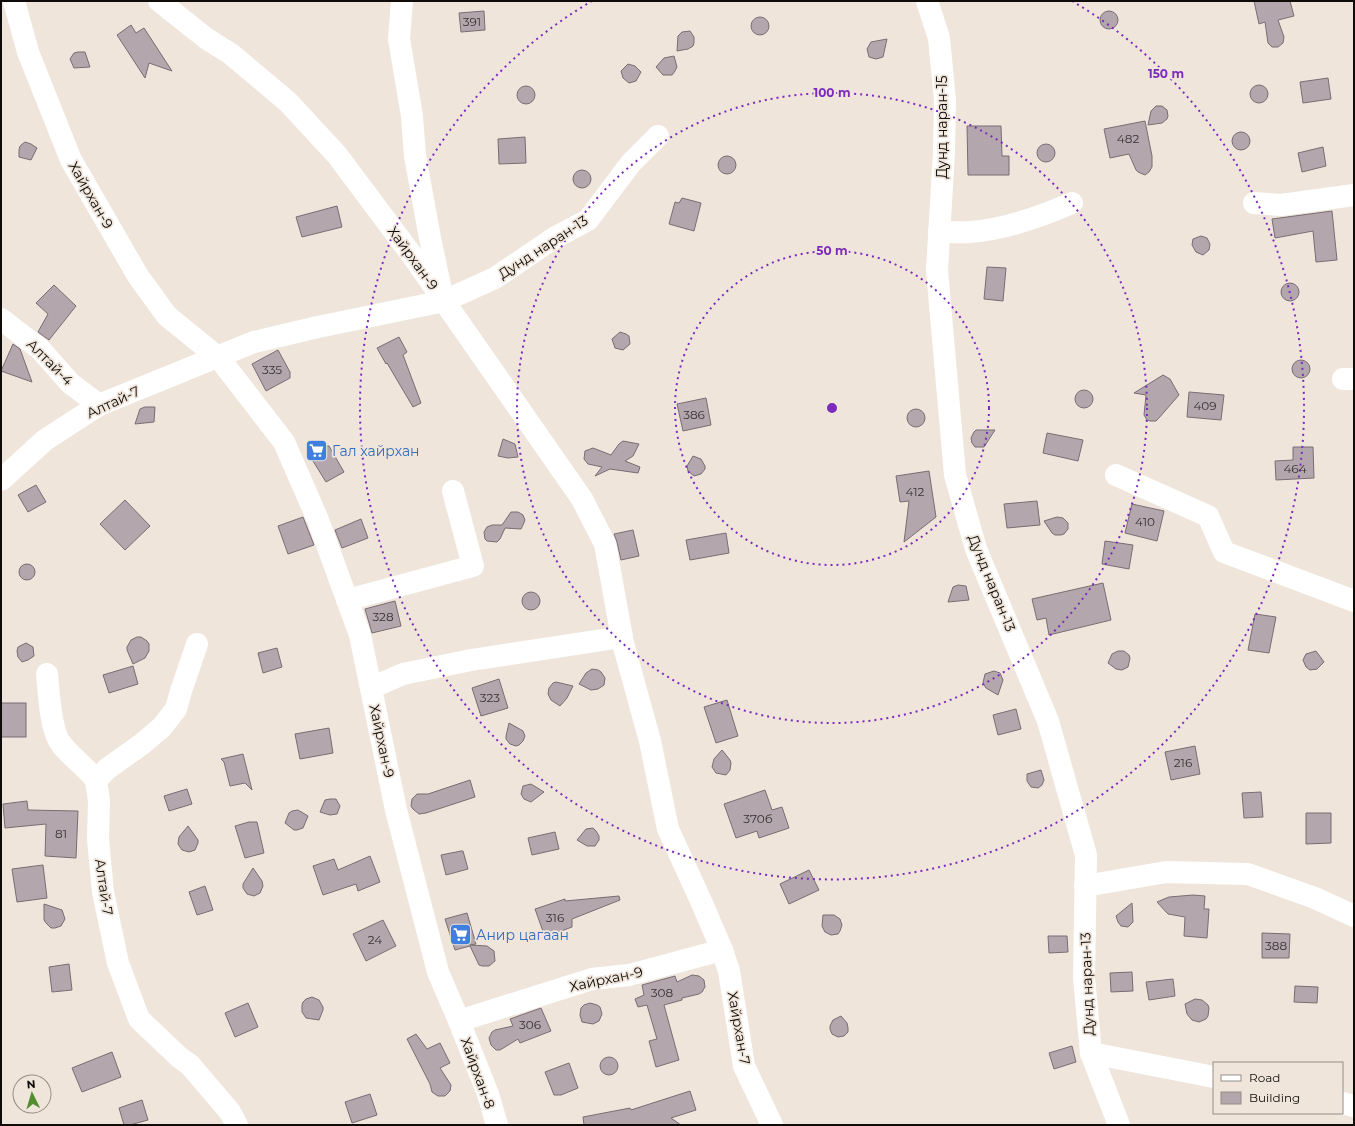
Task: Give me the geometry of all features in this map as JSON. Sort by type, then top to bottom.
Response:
[{"type":"street","name":"Хайрхан-9","points":[[14,1],[28,52],[71,160],[138,276],[167,316],[219,358],[284,442],[318,520],[360,635],[396,810],[438,972],[459,1021],[592,979],[629,975],[722,950],[702,901],[668,829],[650,741],[622,637],[605,544],[582,499],[414,258],[337,155],[288,102],[231,54],[207,39],[158,1]]},
{"type":"street","points":[[402,1],[399,39],[412,116],[415,156],[430,238],[444,301]]},
{"type":"street","name":"Дунд наран-15","points":[[927,1],[940,38],[945,100],[944,152],[937,270]]},
{"type":"street","name":"Дунд наран-13","points":[[444,301],[495,278],[554,238],[588,220],[630,163],[658,136]]},
{"type":"street","points":[[1254,203],[1281,205],[1354,195]]},
{"type":"street","points":[[939,231],[971,232],[1007,226],[1045,214],[1072,203]]},
{"type":"street","name":"Дунд наран-13","points":[[937,270],[955,475],[976,549],[1048,721],[1086,855],[1084,978],[1091,1053],[1213,1077]]},
{"type":"street","name":"Хайрхан-9","points":[[219,358],[262,341],[318,327],[444,301]]},
{"type":"street","name":"Алтай-4","points":[[1,319],[40,349],[70,383],[99,405]]},
{"type":"street","name":"Алтай-7","points":[[1,480],[45,440],[99,405],[219,358]]},
{"type":"street","points":[[1116,475],[1208,516],[1224,552],[1354,601]]},
{"type":"street","points":[[347,600],[473,566],[453,491]]},
{"type":"street","name":"Хайрхан-9","points":[[371,688],[403,674],[567,644],[622,637]]},
{"type":"street","points":[[47,674],[54,730],[61,744],[87,769],[96,780],[152,736],[162,727],[176,709],[196,644]]},
{"type":"street","name":"Алтай-7","points":[[96,780],[99,801],[98,839],[103,892],[118,963],[139,1019],[179,1057],[190,1065],[230,1112],[237,1125]]},
{"type":"street","points":[[1085,886],[1166,872],[1248,874],[1315,898],[1354,916]]},
{"type":"street","name":"Хайрхан-7","points":[[722,950],[729,971],[744,1066],[772,1125]]},
{"type":"street","name":"Хайрхан-8","points":[[459,1021],[488,1094],[497,1125]]},
{"type":"street","points":[[1091,1053],[1119,1125]]},
{"type":"street","points":[[1343,1103],[1354,1106]]},
{"type":"building","points":[[1254,1],[1290,1],[1294,16],[1278,20],[1284,37],[1283,43],[1278,47],[1272,47],[1268,43],[1265,22],[1259,24]]},
{"type":"building","points":[[484,11],[485,30],[461,32],[459,13]]},
{"type":"building","points":[[1109,11],[1115,14],[1118,20],[1115,26],[1109,29],[1103,26],[1100,20],[1103,14]]},
{"type":"building","points":[[760,17],[766,20],[769,26],[766,32],[760,35],[754,32],[751,26],[754,20]]},
{"type":"building","points":[[131,25],[136,33],[144,28],[172,71],[149,63],[145,78],[117,35]]},
{"type":"building","points":[[690,31],[694,37],[693,46],[688,49],[677,51],[678,36],[682,32]]},
{"type":"building","points":[[887,39],[883,57],[876,59],[869,57],[867,49],[871,42]]},
{"type":"building","points":[[85,52],[90,67],[74,68],[70,59],[74,53]]},
{"type":"building","points":[[674,56],[677,67],[675,71],[672,75],[663,75],[656,67],[664,58]]},
{"type":"building","points":[[628,64],[635,66],[641,72],[636,81],[629,83],[623,78],[621,71]]},
{"type":"building","points":[[1328,78],[1331,99],[1303,103],[1300,82]]},
{"type":"building","points":[[1259,85],[1265,88],[1268,94],[1265,100],[1259,103],[1253,100],[1250,94],[1253,88]]},
{"type":"building","points":[[526,86],[532,89],[535,95],[532,101],[526,104],[520,101],[517,95],[520,89]]},
{"type":"building","points":[[1156,106],[1162,106],[1167,110],[1167,119],[1162,123],[1148,125],[1151,111]]},
{"type":"building","points":[[1145,121],[1152,156],[1152,167],[1145,175],[1136,170],[1129,154],[1110,158],[1104,129]]},
{"type":"building","points":[[967,126],[1001,126],[1002,156],[1009,156],[1009,175],[968,175]]},
{"type":"building","points":[[1241,132],[1247,135],[1250,141],[1247,147],[1241,150],[1235,147],[1232,141],[1235,135]]},
{"type":"building","points":[[525,137],[526,163],[499,164],[498,139]]},
{"type":"building","points":[[25,142],[37,148],[31,160],[19,157],[20,146]]},
{"type":"building","points":[[1046,144],[1052,147],[1055,153],[1052,159],[1046,162],[1040,159],[1037,153],[1040,147]]},
{"type":"building","points":[[1323,147],[1326,166],[1302,172],[1298,153]]},
{"type":"building","points":[[727,156],[733,159],[736,165],[733,171],[727,174],[721,171],[718,165],[721,159]]},
{"type":"building","points":[[582,170],[588,173],[591,179],[588,185],[582,188],[576,185],[573,179],[576,173]]},
{"type":"building","points":[[682,198],[701,203],[694,231],[669,224],[675,202],[679,203]]},
{"type":"building","points":[[337,206],[342,227],[302,237],[296,217]]},
{"type":"building","points":[[1332,211],[1337,260],[1316,262],[1313,231],[1275,238],[1272,219]]},
{"type":"building","points":[[1201,236],[1207,238],[1210,244],[1209,250],[1203,255],[1196,252],[1192,245],[1193,239]]},
{"type":"building","points":[[987,267],[1006,268],[1003,301],[984,299]]},
{"type":"building","points":[[1290,283],[1296,286],[1299,292],[1296,298],[1290,301],[1284,298],[1281,292],[1284,286]]},
{"type":"building","points":[[54,285],[76,306],[49,340],[38,332],[48,314],[36,303]]},
{"type":"building","points":[[620,332],[629,336],[630,344],[623,350],[615,348],[612,339]]},
{"type":"building","points":[[399,337],[407,352],[403,355],[421,403],[413,407],[377,348]]},
{"type":"building","points":[[13,344],[20,349],[32,382],[1,371]]},
{"type":"building","points":[[278,350],[290,372],[290,378],[266,391],[252,364]]},
{"type":"building","points":[[1301,360],[1307,363],[1310,369],[1307,375],[1301,378],[1295,375],[1292,369],[1295,363]]},
{"type":"building","points":[[1163,375],[1170,379],[1179,395],[1156,421],[1150,421],[1147,420],[1144,415],[1146,395],[1134,393]]},
{"type":"building","points":[[1084,390],[1090,393],[1093,399],[1090,405],[1084,408],[1078,405],[1075,399],[1078,393]]},
{"type":"building","points":[[1189,392],[1224,395],[1221,420],[1187,417]]},
{"type":"building","points":[[706,398],[711,425],[683,431],[677,404]]},
{"type":"building","points":[[145,407],[155,407],[154,422],[135,424],[140,409]]},
{"type":"building","points":[[916,409],[922,412],[925,418],[922,424],[916,427],[910,424],[907,418],[910,412]]},
{"type":"building","points":[[976,430],[995,430],[984,447],[975,447],[971,438]]},
{"type":"building","points":[[1047,433],[1083,440],[1078,461],[1043,453]]},
{"type":"building","points":[[503,439],[515,444],[518,457],[508,458],[498,456]]},
{"type":"building","points":[[623,441],[639,444],[633,456],[625,461],[640,467],[638,473],[610,469],[595,476],[602,467],[588,464],[584,459],[585,451],[593,448],[611,455]]},
{"type":"building","points":[[322,446],[329,446],[344,472],[326,482],[308,453]]},
{"type":"building","points":[[1293,447],[1313,447],[1314,478],[1276,480],[1275,461],[1293,460]]},
{"type":"building","points":[[693,456],[701,459],[705,466],[705,469],[701,474],[694,476],[688,471],[687,466]]},
{"type":"building","points":[[929,471],[936,517],[904,542],[909,501],[900,502],[896,476]]},
{"type":"building","points":[[36,485],[46,502],[28,512],[18,495]]},
{"type":"building","points":[[125,500],[150,526],[125,550],[100,524]]},
{"type":"building","points":[[1037,501],[1040,525],[1007,528],[1004,504]]},
{"type":"building","points":[[1132,504],[1164,511],[1157,541],[1125,533]]},
{"type":"building","points":[[511,512],[518,512],[523,515],[525,520],[521,529],[505,528],[497,542],[487,541],[485,539],[484,532],[487,527],[492,525],[502,525]]},
{"type":"building","points":[[303,517],[314,545],[288,554],[278,526]]},
{"type":"building","points":[[1057,517],[1063,518],[1068,523],[1068,529],[1061,535],[1055,535],[1052,533],[1044,521]]},
{"type":"building","points":[[361,519],[368,538],[342,548],[335,530]]},
{"type":"building","points":[[633,530],[639,556],[621,560],[614,534]]},
{"type":"building","points":[[726,533],[729,553],[690,560],[686,540]]},
{"type":"building","points":[[1105,541],[1133,545],[1129,569],[1102,564]]},
{"type":"building","points":[[24,564],[30,564],[35,569],[33,578],[30,580],[24,580],[19,575],[19,569]]},
{"type":"building","points":[[1103,583],[1111,620],[1049,635],[1046,618],[1037,620],[1032,599]]},
{"type":"building","points":[[958,585],[966,586],[969,600],[948,602],[953,587]]},
{"type":"building","points":[[531,592],[537,595],[540,601],[537,607],[531,610],[525,607],[522,601],[525,595]]},
{"type":"building","points":[[395,601],[401,626],[372,633],[365,609]]},
{"type":"building","points":[[1255,614],[1276,617],[1269,653],[1248,650]]},
{"type":"building","points":[[141,637],[147,641],[149,644],[149,651],[145,658],[133,664],[127,647],[131,640]]},
{"type":"building","points":[[26,643],[33,647],[34,656],[22,662],[18,657],[17,651],[18,647]]},
{"type":"building","points":[[277,648],[282,667],[263,673],[258,653]]},
{"type":"building","points":[[1118,651],[1124,651],[1130,658],[1128,667],[1122,670],[1116,669],[1108,663],[1112,654]]},
{"type":"building","points":[[1316,651],[1324,662],[1317,669],[1310,670],[1306,667],[1303,660],[1306,654]]},
{"type":"building","points":[[133,666],[138,684],[109,693],[103,675]]},
{"type":"building","points":[[592,669],[601,672],[605,678],[604,685],[598,689],[591,690],[579,684],[586,673]]},
{"type":"building","points":[[994,671],[1000,673],[1003,680],[998,695],[986,688],[983,683],[985,674]]},
{"type":"building","points":[[499,679],[508,708],[481,716],[472,688]]},
{"type":"building","points":[[556,682],[573,686],[567,698],[560,706],[551,700],[548,694],[549,688]]},
{"type":"building","points":[[727,700],[738,736],[716,743],[704,707]]},
{"type":"building","points":[[1,703],[26,703],[26,737],[1,737]]},
{"type":"building","points":[[1016,709],[1021,729],[998,735],[993,715]]},
{"type":"building","points":[[509,723],[523,731],[525,736],[519,745],[516,746],[510,744],[506,739]]},
{"type":"building","points":[[329,728],[333,753],[300,759],[295,734]]},
{"type":"building","points":[[1195,746],[1200,774],[1171,780],[1165,752]]},
{"type":"building","points":[[722,750],[731,763],[730,770],[726,775],[716,773],[712,767],[714,759]]},
{"type":"building","points":[[243,754],[252,790],[245,783],[230,786],[224,762],[221,759]]},
{"type":"building","points":[[1041,770],[1044,780],[1042,785],[1038,788],[1031,787],[1027,781],[1027,774]]},
{"type":"building","points":[[470,780],[475,797],[419,814],[411,806],[412,799],[417,794],[428,794]]},
{"type":"building","points":[[531,784],[544,792],[531,802],[524,799],[521,794],[523,786]]},
{"type":"building","points":[[187,789],[192,804],[169,811],[164,796]]},
{"type":"building","points":[[765,790],[772,810],[782,807],[789,828],[759,838],[757,831],[736,838],[724,804]]},
{"type":"building","points":[[1261,792],[1263,817],[1244,818],[1242,793]]},
{"type":"building","points":[[336,799],[340,806],[337,814],[330,815],[320,812],[325,800]]},
{"type":"building","points":[[27,801],[28,810],[78,811],[76,858],[45,856],[46,824],[5,828],[3,804]]},
{"type":"building","points":[[298,810],[308,816],[303,828],[294,830],[285,823],[289,813]]},
{"type":"building","points":[[1306,813],[1331,813],[1331,843],[1306,844]]},
{"type":"building","points":[[249,822],[257,822],[264,853],[245,858],[235,826]]},
{"type":"building","points":[[188,826],[198,840],[195,850],[189,852],[182,850],[178,844],[179,837]]},
{"type":"building","points":[[593,828],[599,836],[599,840],[595,846],[587,846],[577,840],[586,829]]},
{"type":"building","points":[[555,832],[559,849],[532,855],[528,838]]},
{"type":"building","points":[[463,851],[468,869],[446,875],[441,855]]},
{"type":"building","points":[[370,856],[380,882],[358,891],[356,884],[323,895],[313,866],[334,859],[338,870]]},
{"type":"building","points":[[43,865],[47,898],[17,902],[12,869]]},
{"type":"building","points":[[253,868],[262,881],[263,886],[260,893],[254,896],[247,894],[243,888],[243,884]]},
{"type":"building","points":[[809,870],[819,890],[789,904],[780,884]]},
{"type":"building","points":[[205,886],[213,910],[197,915],[189,892]]},
{"type":"building","points":[[1193,895],[1205,896],[1204,909],[1209,909],[1207,938],[1184,936],[1185,917],[1168,914],[1157,902],[1169,897]]},
{"type":"building","points":[[619,896],[620,900],[572,919],[572,927],[545,937],[535,909],[565,899],[565,901]]},
{"type":"building","points":[[1132,903],[1133,922],[1128,927],[1121,926],[1116,916]]},
{"type":"building","points":[[44,904],[62,910],[65,919],[61,926],[51,928],[46,923],[44,920]]},
{"type":"building","points":[[467,913],[476,944],[470,945],[487,946],[494,951],[495,961],[489,966],[479,965],[470,946],[455,950],[445,919]]},
{"type":"building","points":[[823,915],[834,915],[840,919],[842,925],[838,934],[831,935],[825,932],[822,926]]},
{"type":"building","points":[[383,920],[396,946],[366,961],[353,934]]},
{"type":"building","points":[[1262,933],[1290,934],[1289,958],[1262,958]]},
{"type":"building","points":[[1048,936],[1067,936],[1068,952],[1049,953]]},
{"type":"building","points":[[69,964],[72,990],[52,992],[49,967]]},
{"type":"building","points":[[1132,972],[1133,991],[1111,992],[1110,973]]},
{"type":"building","points":[[692,975],[699,976],[704,980],[705,987],[702,992],[664,1005],[679,1060],[656,1067],[649,1041],[657,1039],[647,1005],[638,1007],[635,999],[644,995],[642,985],[675,976],[677,982]]},
{"type":"building","points":[[1173,979],[1175,996],[1149,1000],[1146,982]]},
{"type":"building","points":[[1295,986],[1318,987],[1317,1003],[1294,1002]]},
{"type":"building","points":[[312,997],[319,1000],[323,1007],[319,1020],[306,1018],[302,1012],[303,1002]]},
{"type":"building","points":[[1195,999],[1202,1000],[1208,1005],[1209,1008],[1206,1019],[1199,1022],[1192,1020],[1187,1014],[1185,1004]]},
{"type":"building","points":[[248,1003],[258,1027],[235,1037],[225,1013]]},
{"type":"building","points":[[590,1003],[600,1007],[602,1014],[599,1021],[593,1024],[582,1022],[580,1015],[581,1008]]},
{"type":"building","points":[[541,1008],[551,1031],[520,1043],[518,1039],[500,1050],[496,1050],[491,1045],[489,1038],[492,1032],[513,1026],[510,1019]]},
{"type":"building","points":[[841,1016],[847,1023],[848,1032],[844,1036],[838,1037],[832,1034],[830,1026],[833,1020]]},
{"type":"building","points":[[416,1034],[427,1049],[440,1043],[450,1063],[440,1068],[451,1085],[450,1091],[445,1096],[438,1096],[432,1092],[430,1084],[407,1039]]},
{"type":"building","points":[[1072,1046],[1076,1062],[1054,1069],[1049,1053]]},
{"type":"building","points":[[112,1052],[121,1077],[82,1092],[72,1068]]},
{"type":"building","points":[[605,1057],[613,1057],[618,1062],[616,1073],[613,1075],[605,1075],[600,1070],[600,1062]]},
{"type":"building","points":[[569,1063],[578,1088],[561,1095],[554,1095],[545,1072]]},
{"type":"building","points":[[690,1091],[696,1110],[671,1118],[681,1125],[584,1125],[583,1117],[630,1108],[631,1110]]},
{"type":"building","points":[[370,1094],[377,1115],[352,1123],[345,1102]]},
{"type":"building","points":[[142,1100],[148,1120],[130,1125],[124,1125],[119,1108]]},
{"type":"place","name":"Гал хайрхан","points":[[317,451]]},
{"type":"place","name":"Анир цагаан","points":[[460,935]]}]
